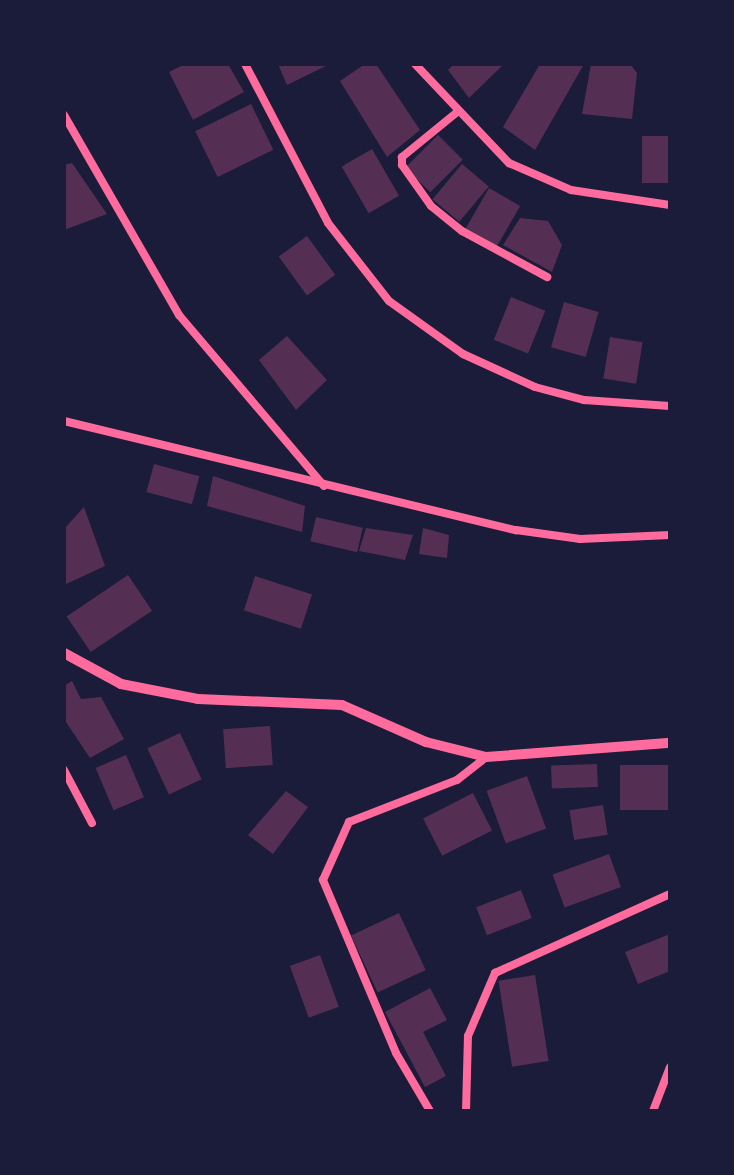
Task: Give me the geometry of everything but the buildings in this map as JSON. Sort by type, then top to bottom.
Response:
[{"type":"street","points":[[245,64],[328,223],[389,301],[463,354],[535,387],[584,400],[670,406]]},
{"type":"street","points":[[415,64],[456,113],[530,174],[571,190],[670,205]]},
{"type":"street","points":[[456,113],[402,157],[402,165],[431,206],[462,231],[547,277]]},
{"type":"street","points":[[64,115],[179,315],[324,486]]},
{"type":"street","points":[[64,421],[324,486],[557,537],[670,535]]},
{"type":"street","points":[[64,653],[121,684],[198,699],[342,705],[426,742],[486,757],[670,743]]},
{"type":"street","points":[[430,1111],[390,1040],[323,880],[349,822],[457,780],[486,757]]},
{"type":"street","points":[[64,770],[92,823]]},
{"type":"street","points":[[466,1111],[468,1036],[495,973],[670,894]]},
{"type":"street","points":[[653,1111],[670,1067]]}]
